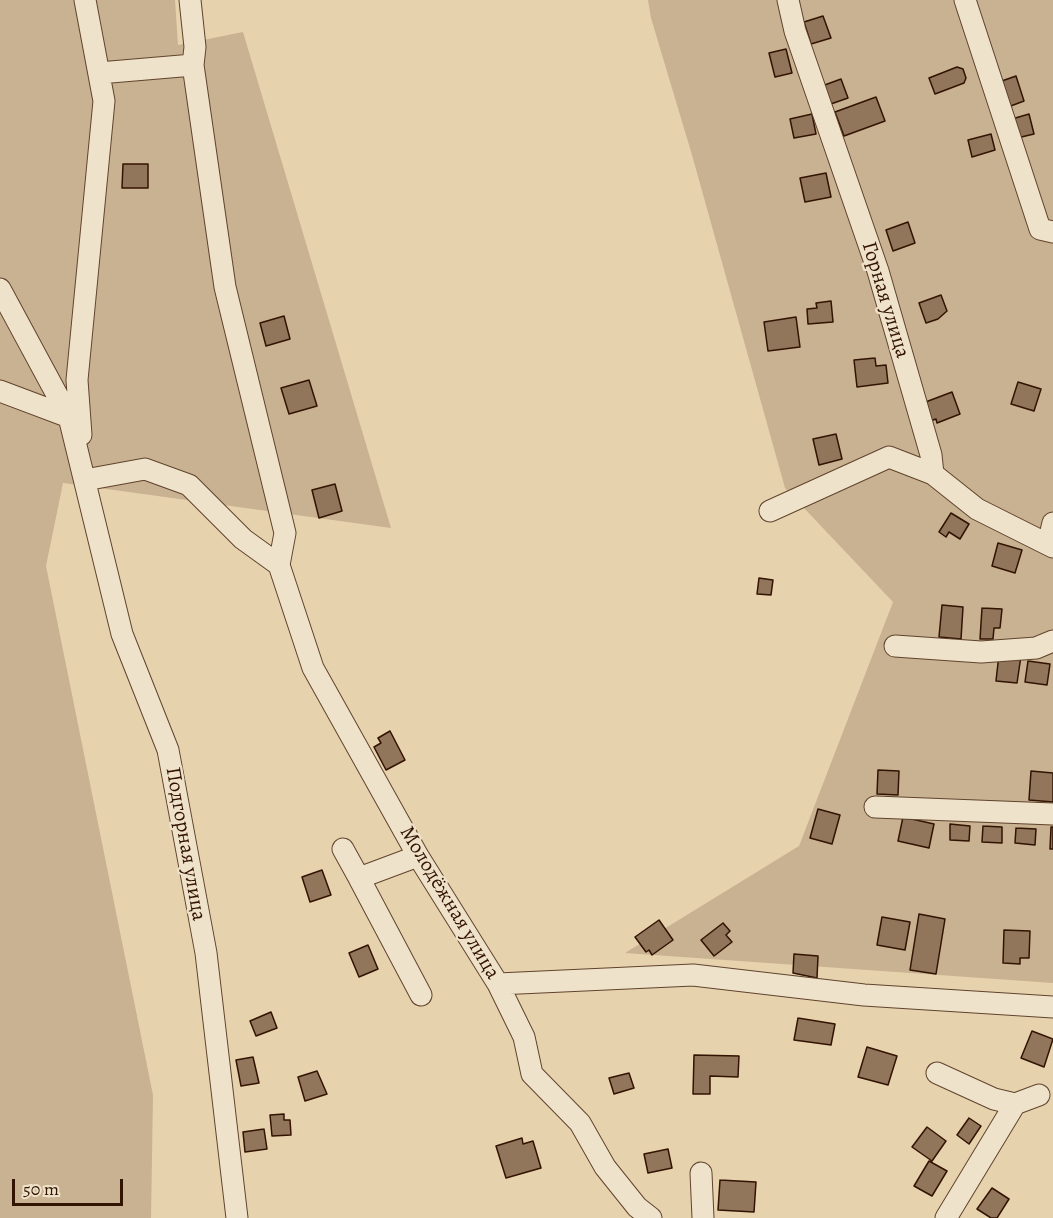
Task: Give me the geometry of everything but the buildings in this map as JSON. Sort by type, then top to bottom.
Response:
[{"type":"street","points":[[85,0],[104,101],[77,380],[85,480]]},
{"type":"street","points":[[85,480],[145,469],[189,485],[243,539],[279,565],[285,533],[225,287],[193,65],[195,47],[190,0]]},
{"type":"street","name":"Горная улица","points":[[788,0],[795,31],[878,271],[931,454],[933,474]]},
{"type":"street","points":[[965,0],[1040,229],[1053,232]]},
{"type":"street","points":[[99,73],[193,65]]},
{"type":"street","points":[[0,287],[69,417],[85,480]]},
{"type":"street","points":[[0,391],[69,417]]},
{"type":"street","points":[[770,512],[889,458],[933,474],[977,509],[1050,545],[1053,523]]},
{"type":"street","name":"Подгорная улица","points":[[85,480],[122,634],[168,750],[206,953],[237,1218]]},
{"type":"street","name":"Молодёжная улица","points":[[279,565],[313,668],[418,856],[498,984],[524,1037],[532,1074],[580,1123],[605,1167],[637,1207],[651,1218]]},
{"type":"street","points":[[895,646],[981,652],[1036,648],[1053,641]]},
{"type":"street","points":[[875,807],[1053,814]]},
{"type":"street","points":[[343,849],[421,995]]},
{"type":"street","points":[[359,879],[418,856]]},
{"type":"street","points":[[498,984],[693,975],[864,995],[1053,1007]]},
{"type":"street","points":[[937,1073],[994,1099],[1015,1104],[1039,1095]]},
{"type":"street","points":[[946,1218],[1015,1104]]},
{"type":"street","points":[[701,1173],[703,1218]]},
{"type":"shaded area","points":[[0,0],[175,0],[178,45],[243,32],[391,528],[63,483],[46,566],[153,1095],[151,1218],[0,1218]]},
{"type":"shaded area","points":[[648,0],[1053,0],[1053,983],[625,953],[799,846],[893,602],[785,488],[692,155],[651,18]]}]
